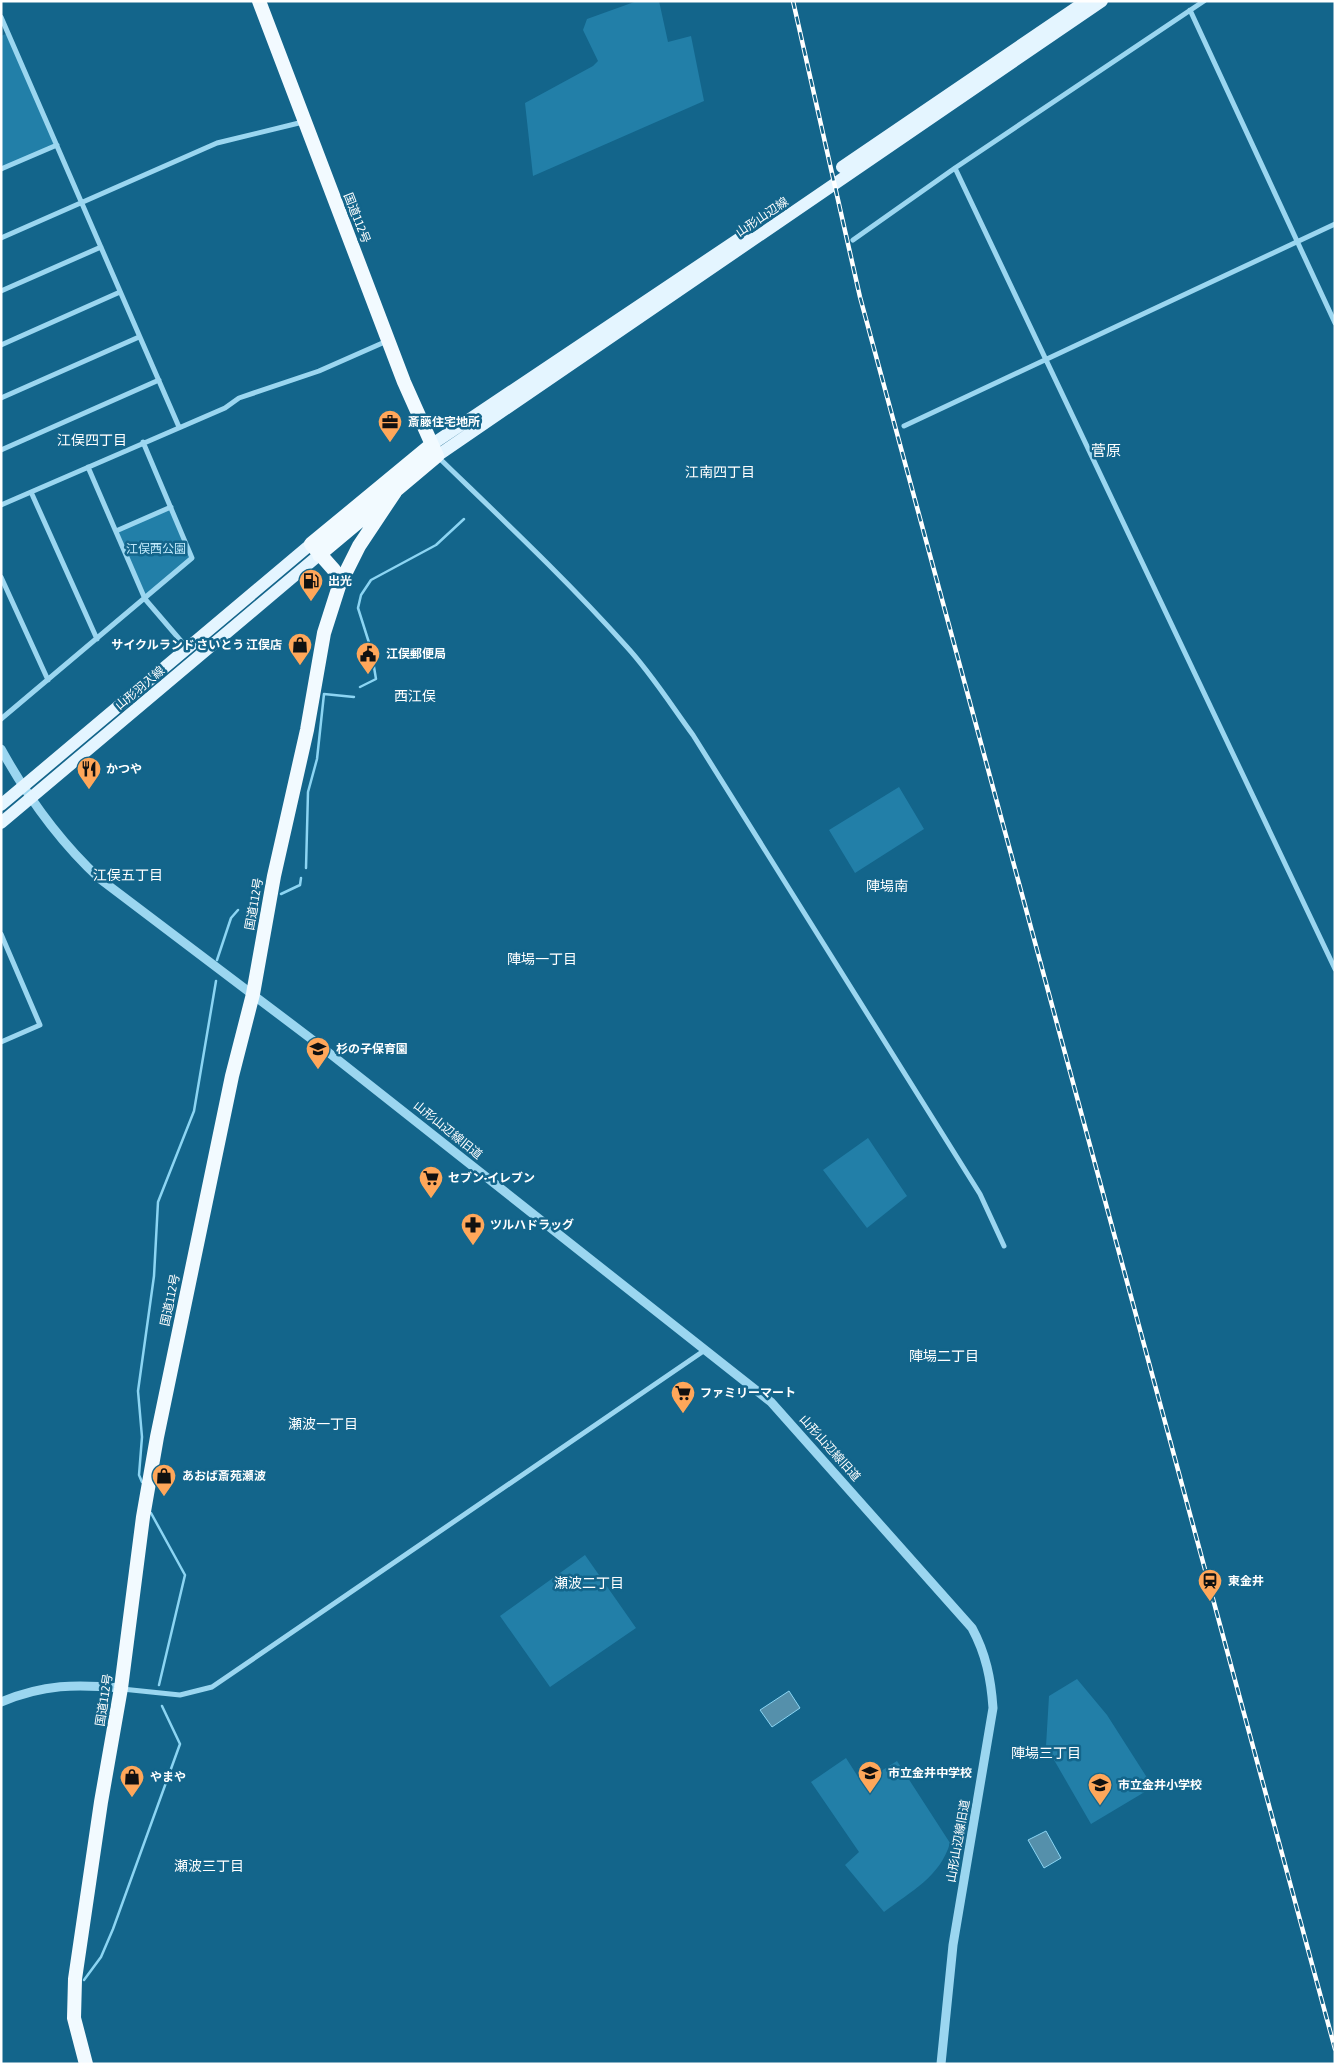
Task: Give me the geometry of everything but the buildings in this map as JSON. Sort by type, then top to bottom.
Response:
[{"type":"highway","name":"国道112号","points":[[259,1],[388,340],[434,450]]},
{"type":"highway","points":[[315,549],[395,492],[434,450]]},
{"type":"highway","points":[[315,549],[434,450]]},
{"type":"highway","name":"国道112号","points":[[86,2064],[74,2018],[75,1979],[101,1802],[121,1688],[143,1517],[157,1438],[232,1076],[253,994],[274,876],[307,730],[324,633],[338,586],[359,546],[395,492]]},
{"type":"highway","points":[[315,549],[334,570],[338,586]]},
{"type":"main road","name":"山形山辺線","points":[[1067,19],[1086,1]]},
{"type":"main road","name":"山形山辺線","points":[[434,450],[1067,19],[1102,1]]},
{"type":"main road","name":"山形羽入線","points":[[1,805],[187,648],[315,549]]},
{"type":"main road","name":"山形羽入線","points":[[1,823],[315,549]]},
{"type":"street","points":[[853,240],[955,168],[1204,1]]},
{"type":"street","points":[[1190,10],[1335,323]]},
{"type":"street","points":[[1,17],[179,427]]},
{"type":"street","points":[[1,36],[8,33]]},
{"type":"street","points":[[1,238],[217,143],[304,122]]},
{"type":"street","points":[[1,169],[57,145]]},
{"type":"street","points":[[955,168],[1335,969]]},
{"type":"street","points":[[904,426],[1335,224]]},
{"type":"street","points":[[1,291],[101,247]]},
{"type":"street","points":[[1,345],[120,292]]},
{"type":"street","points":[[1,398],[139,337]]},
{"type":"street","points":[[1,505],[225,408],[240,398],[319,371],[388,340]]},
{"type":"street","points":[[1,450],[159,380]]},
{"type":"street","points":[[1,719],[192,558],[143,442]]},
{"type":"street","points":[[434,450],[627,647],[667,700],[692,735],[980,1194],[1004,1246]]},
{"type":"street","points":[[88,467],[145,599],[187,648]]},
{"type":"street","points":[[31,492],[97,639]]},
{"type":"street","points":[[116,531],[171,507]]},
{"type":"street","points":[[1,577],[48,680]]},
{"type":"street","name":"山形山辺線旧道","points":[[1,749],[22,788],[87,868],[100,880],[253,994],[434,1134],[770,1402],[803,1436],[972,1628],[985,1658],[991,1681],[993,1708],[953,1945],[941,2064]]},
{"type":"street","points":[[1,934],[40,1025],[1,1042]]},
{"type":"street","points":[[1,1702],[40,1688],[61,1685],[121,1688],[180,1695],[212,1687],[705,1350]]},
{"type":"green space","points":[[637,1],[659,1],[668,42],[691,36],[704,101],[533,176],[525,103],[593,66],[598,61],[583,30],[587,19]]},
{"type":"green space","points":[[8,33],[57,145],[1,169],[1,36]]},
{"type":"green space","name":"江俣西公園","points":[[171,507],[192,558],[145,599],[116,531]]},
{"type":"green space","points":[[899,787],[924,829],[855,873],[829,830]]},
{"type":"green space","points":[[868,1138],[907,1196],[867,1228],[823,1170]]},
{"type":"green space","points":[[585,1555],[636,1628],[550,1687],[500,1616]]},
{"type":"green space","points":[[1077,1679],[1107,1715],[1153,1787],[1091,1824],[1046,1746],[1049,1696]]},
{"type":"green space","points":[[846,1758],[862,1783],[897,1761],[950,1843],[945,1855],[932,1874],[884,1912],[845,1865],[859,1852],[811,1782]]},
{"type":"shaded area","points":[[789,1691],[800,1708],[772,1727],[760,1710]]},
{"type":"shaded area","points":[[1046,1831],[1061,1858],[1044,1868],[1028,1840]]},
{"type":"waterway","points":[[360,687],[376,679],[371,649],[358,608],[361,595],[371,580],[436,545],[464,519]]},
{"type":"waterway","points":[[306,868],[308,792],[317,759],[324,694],[354,697]]},
{"type":"waterway","points":[[281,894],[300,885],[301,878]]},
{"type":"waterway","points":[[217,960],[231,918],[238,910]]},
{"type":"waterway","points":[[142,1482],[139,1475],[142,1437],[138,1391],[154,1276],[158,1202],[194,1111],[216,981]]},
{"type":"waterway","points":[[151,1513],[185,1575],[159,1685]]},
{"type":"waterway","points":[[84,1980],[101,1957],[113,1929],[180,1744],[162,1706]]},
{"type":"railway","points":[[793,1],[860,297],[1335,2049]]},
{"type":"place","name":"斎藤住宅地所","points":[[390,443]]},
{"type":"place","name":"出光","points":[[311,602]]},
{"type":"place","name":"サイクルランド さいとう 江俣店","points":[[300,666]]},
{"type":"place","name":"江俣郵便局","points":[[368,675]]},
{"type":"place","name":"かつや","points":[[89,790]]},
{"type":"place","name":"杉の子保育園","points":[[318,1070]]},
{"type":"place","name":"セブン-イレブン","points":[[431,1199]]},
{"type":"place","name":"ツルハドラッグ","points":[[473,1246]]},
{"type":"place","name":"ファミリーマート","points":[[683,1414]]},
{"type":"place","name":"あおば斎苑瀬波","points":[[164,1497]]},
{"type":"place","name":"東金井","points":[[1210,1602]]},
{"type":"place","name":"市立金井中学校","points":[[870,1794]]},
{"type":"place","name":"やまや","points":[[132,1798]]},
{"type":"place","name":"市立金井小学校","points":[[1100,1806]]},
{"type":"district","name":"江俣四丁目","points":[[92,440]]},
{"type":"district","name":"菅原","points":[[1106,451]]},
{"type":"district","name":"江南四丁目","points":[[720,472]]},
{"type":"district","name":"西江俣","points":[[415,696]]},
{"type":"district","name":"江俣五丁目","points":[[128,875]]},
{"type":"district","name":"陣場南","points":[[887,886]]},
{"type":"district","name":"陣場一丁目","points":[[542,959]]},
{"type":"district","name":"陣場二丁目","points":[[944,1356]]},
{"type":"district","name":"瀬波一丁目","points":[[323,1424]]},
{"type":"district","name":"瀬波二丁目","points":[[589,1583]]},
{"type":"district","name":"陣場三丁目","points":[[1046,1753]]},
{"type":"district","name":"瀬波三丁目","points":[[209,1866]]}]
